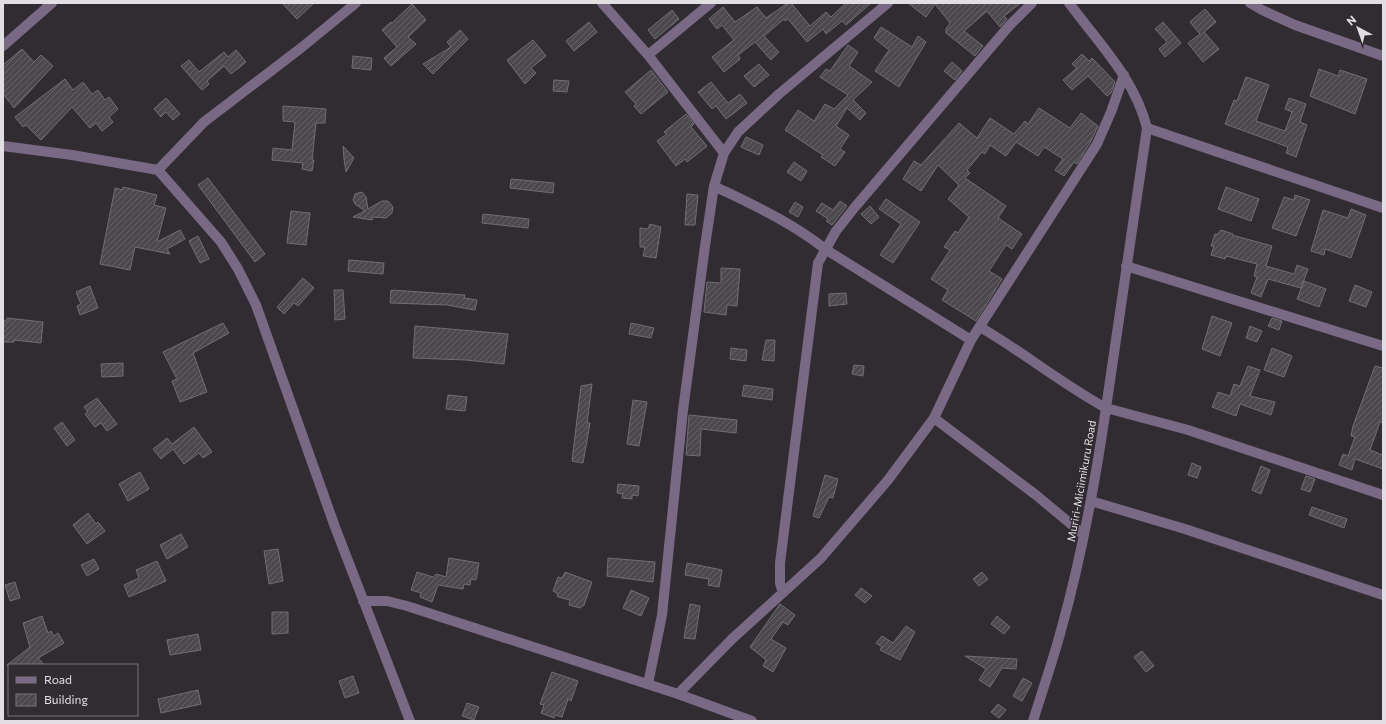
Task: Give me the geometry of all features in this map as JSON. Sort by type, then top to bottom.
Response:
[{"type":"street","points":[[3,46],[52,3]]},
{"type":"street","points":[[158,170],[204,122],[301,48],[356,3]]},
{"type":"street","points":[[602,3],[648,56],[724,152]]},
{"type":"street","points":[[648,56],[711,3]]},
{"type":"street","points":[[648,684],[662,615],[683,410],[714,186],[724,152],[738,132],[779,94],[888,3]]},
{"type":"street","points":[[783,593],[780,583],[780,562],[816,269],[825,249],[836,231],[860,201],[999,37],[1032,3]]},
{"type":"street","points":[[980,327],[1012,346],[1061,382],[1106,408],[1146,128],[1138,100],[1124,75],[1069,3]]},
{"type":"street","points":[[1250,3],[1295,25],[1383,56]]},
{"type":"street","points":[[678,694],[732,639],[821,558],[888,480],[934,418],[971,340],[1017,266],[1097,144],[1111,112],[1124,75]]},
{"type":"street","points":[[1146,128],[1383,208]]},
{"type":"street","points":[[3,146],[72,155],[158,170],[221,242],[247,286],[266,332],[304,443],[410,721]]},
{"type":"street","points":[[714,186],[777,216],[803,232],[825,249],[971,340]]},
{"type":"street","points":[[1126,266],[1383,346]]},
{"type":"street","name":"Muriri-Miciimikuru Road","points":[[1033,721],[1060,634],[1084,535],[1106,408],[1188,430],[1383,495]]},
{"type":"street","points":[[934,418],[1036,495],[1084,535]]},
{"type":"street","points":[[1091,501],[1184,529],[1383,596]]},
{"type":"street","points":[[363,601],[387,601],[407,606],[648,684],[752,721]]},
{"type":"building","points":[[282,3],[314,3],[297,19]]},
{"type":"building","points":[[788,3],[791,3],[810,26],[826,12],[831,17],[846,3],[871,3],[846,25],[842,21],[826,34],[823,29],[807,42],[788,19],[785,21],[784,19],[764,36],[779,52],[771,60],[755,42],[738,55],[740,59],[724,72],[712,57],[734,40],[722,25],[717,29],[709,19],[723,7],[735,22],[757,7],[766,18]]},
{"type":"building","points":[[908,3],[1021,3],[1004,16],[1007,19],[1000,27],[987,11],[964,31],[983,46],[975,56],[946,33],[946,29],[950,23],[935,4],[926,17]]},
{"type":"building","points":[[412,4],[426,20],[408,37],[416,44],[391,66],[384,58],[397,47],[382,30],[391,22],[392,23]]},
{"type":"building","points":[[1205,9],[1216,22],[1204,32],[1219,49],[1203,62],[1188,43],[1200,34],[1190,22]]},
{"type":"building","points":[[672,10],[679,19],[655,39],[648,30]]},
{"type":"building","points":[[589,22],[597,32],[574,51],[566,41]]},
{"type":"building","points":[[1163,22],[1181,43],[1165,57],[1159,49],[1167,42],[1155,29]]},
{"type":"building","points":[[881,27],[912,47],[918,36],[926,42],[899,87],[875,71],[889,50],[874,38]]},
{"type":"building","points":[[460,30],[468,39],[433,74],[423,64],[451,47],[447,42]]},
{"type":"building","points":[[533,40],[546,56],[531,68],[536,73],[525,84],[507,60]]},
{"type":"building","points":[[848,45],[858,52],[849,66],[872,82],[853,100],[866,113],[860,120],[847,108],[836,126],[849,135],[840,149],[845,152],[835,166],[821,157],[823,155],[785,130],[798,110],[814,121],[825,104],[834,109],[848,95],[820,77],[826,69],[830,71]]},
{"type":"building","points":[[22,49],[34,62],[41,55],[53,66],[14,108],[3,94],[3,65]]},
{"type":"building","points":[[236,50],[246,62],[231,74],[224,66],[207,81],[209,84],[202,90],[181,66],[189,60],[199,72],[224,52],[228,57]]},
{"type":"building","points":[[1082,54],[1089,61],[1092,58],[1115,82],[1111,93],[1107,96],[1088,76],[1072,90],[1063,80],[1077,68],[1072,64]]},
{"type":"building","points":[[353,56],[372,58],[371,70],[352,68]]},
{"type":"building","points":[[952,62],[962,71],[955,80],[944,71]]},
{"type":"building","points":[[759,64],[769,75],[754,87],[744,76]]},
{"type":"building","points":[[1319,69],[1338,76],[1340,70],[1367,79],[1355,114],[1310,96]]},
{"type":"building","points":[[651,70],[668,92],[641,114],[634,106],[636,104],[625,92]]},
{"type":"building","points":[[1246,77],[1269,85],[1256,121],[1285,131],[1292,112],[1285,109],[1289,98],[1306,104],[1300,122],[1307,125],[1296,157],[1286,153],[1288,147],[1225,124],[1234,100],[1237,101]]},
{"type":"building","points":[[65,79],[73,90],[83,82],[92,94],[98,90],[105,100],[109,97],[118,109],[109,117],[113,122],[102,131],[96,123],[90,128],[72,107],[41,140],[26,125],[23,127],[15,117]]},
{"type":"building","points":[[554,80],[569,81],[567,92],[553,91]]},
{"type":"building","points":[[711,82],[728,103],[740,94],[747,103],[726,119],[716,106],[712,109],[698,92]]},
{"type":"building","points":[[166,98],[180,114],[173,120],[166,112],[161,117],[154,109]]},
{"type":"building","points":[[283,106],[326,109],[325,123],[316,123],[312,171],[302,169],[303,163],[272,160],[273,148],[292,150],[295,122],[283,121]]},
{"type":"building","points":[[1039,108],[1070,128],[1081,113],[1098,126],[1077,164],[1074,162],[1064,176],[1055,170],[1063,159],[1044,147],[1038,156],[1016,142],[1006,156],[990,145],[985,154],[982,152],[967,170],[970,173],[965,178],[1006,206],[998,218],[1022,234],[1012,249],[1006,245],[989,271],[1002,279],[976,321],[942,300],[948,290],[931,279],[950,250],[944,247],[955,231],[958,233],[969,217],[948,199],[959,185],[938,165],[921,191],[903,179],[914,161],[921,165],[959,123],[977,138],[990,118],[1014,134],[1025,121],[1028,124]]},
{"type":"building","points":[[686,114],[694,124],[691,127],[707,146],[687,162],[685,159],[676,166],[657,141],[667,134],[664,132]]},
{"type":"building","points":[[746,137],[763,145],[759,155],[741,147]]},
{"type":"building","points":[[343,146],[354,158],[346,172],[344,159]]},
{"type":"building","points":[[794,162],[807,171],[801,181],[787,172]]},
{"type":"building","points":[[208,178],[265,254],[255,262],[198,185]]},
{"type":"building","points":[[511,179],[554,183],[553,193],[510,188]]},
{"type":"building","points":[[123,187],[157,195],[154,205],[166,208],[157,242],[180,230],[185,239],[167,249],[170,254],[135,247],[130,270],[100,264],[115,188],[123,190]]},
{"type":"building","points":[[1226,187],[1259,199],[1251,221],[1218,209]]},
{"type":"building","points":[[362,192],[366,197],[368,209],[382,201],[388,201],[393,207],[392,213],[386,218],[373,217],[372,220],[353,217],[365,211],[355,204],[353,200],[355,194]]},
{"type":"building","points":[[687,194],[698,195],[695,225],[685,225]]},
{"type":"building","points":[[1295,195],[1310,200],[1296,236],[1272,228],[1284,197],[1294,200]]},
{"type":"building","points":[[886,199],[920,222],[893,263],[880,255],[901,224],[879,209]]},
{"type":"building","points":[[840,201],[847,206],[832,225],[826,221],[828,219],[816,211],[822,203],[833,210]]},
{"type":"building","points":[[795,202],[803,207],[798,217],[789,212]]},
{"type":"building","points":[[870,206],[879,217],[871,224],[861,214]]},
{"type":"building","points":[[1351,209],[1366,215],[1351,258],[1325,249],[1324,255],[1311,251],[1323,210],[1348,218]]},
{"type":"building","points":[[291,211],[310,213],[306,245],[287,243]]},
{"type":"building","points":[[483,214],[529,219],[528,228],[482,223]]},
{"type":"building","points":[[650,224],[661,227],[656,258],[643,256],[645,247],[640,247],[640,228],[648,229]]},
{"type":"building","points":[[1221,230],[1233,234],[1232,235],[1272,246],[1266,266],[1294,274],[1297,265],[1308,269],[1301,288],[1268,279],[1261,297],[1251,293],[1257,277],[1254,276],[1257,264],[1226,256],[1225,259],[1211,255],[1214,246],[1211,246],[1215,234],[1218,234]]},
{"type":"building","points":[[198,236],[209,259],[200,263],[189,241]]},
{"type":"building","points":[[349,260],[384,263],[383,274],[348,271]]},
{"type":"building","points":[[721,268],[740,269],[737,306],[727,305],[726,315],[704,312],[707,282],[721,283]]},
{"type":"building","points":[[303,278],[314,288],[298,306],[294,303],[284,314],[277,307]]},
{"type":"building","points":[[1304,281],[1326,289],[1319,307],[1297,299]]},
{"type":"building","points":[[1355,285],[1372,292],[1366,307],[1349,301]]},
{"type":"building","points":[[90,286],[98,308],[80,315],[77,306],[81,304],[76,292]]},
{"type":"building","points":[[334,290],[343,290],[345,319],[335,320]]},
{"type":"building","points":[[391,290],[465,295],[464,298],[477,300],[475,310],[447,305],[390,303]]},
{"type":"building","points":[[846,293],[847,304],[829,306],[829,294]]},
{"type":"building","points":[[1212,316],[1232,323],[1220,356],[1202,349]]},
{"type":"building","points":[[7,318],[43,322],[41,343],[14,340],[14,342],[3,342],[3,321],[6,321]]},
{"type":"building","points":[[1272,318],[1282,321],[1279,330],[1268,326]]},
{"type":"building","points":[[223,323],[229,333],[193,353],[207,392],[180,402],[172,381],[177,379],[163,352]]},
{"type":"building","points":[[631,323],[654,328],[651,338],[629,334]]},
{"type":"building","points":[[415,326],[508,334],[504,364],[466,360],[413,358]]},
{"type":"building","points":[[1250,326],[1262,331],[1257,342],[1246,338]]},
{"type":"building","points":[[766,340],[775,340],[774,361],[762,360]]},
{"type":"building","points":[[731,348],[747,350],[746,361],[730,359]]},
{"type":"building","points":[[1272,348],[1292,356],[1284,377],[1264,370]]},
{"type":"building","points":[[123,363],[123,376],[102,377],[101,364]]},
{"type":"building","points":[[854,365],[864,366],[863,376],[852,374]]},
{"type":"building","points":[[1248,366],[1260,370],[1250,396],[1275,402],[1271,415],[1240,404],[1236,416],[1212,407],[1218,392],[1230,396],[1234,384],[1240,386]]},
{"type":"building","points":[[1375,366],[1383,368],[1383,423],[1380,422],[1370,450],[1383,455],[1383,469],[1355,459],[1352,470],[1339,465],[1343,454],[1348,456],[1355,437],[1351,436],[1353,426]]},
{"type":"building","points":[[592,384],[587,423],[590,423],[583,463],[572,461],[581,386]]},
{"type":"building","points":[[744,385],[773,389],[772,400],[742,396]]},
{"type":"building","points":[[448,395],[467,397],[465,411],[446,409]]},
{"type":"building","points":[[97,398],[117,424],[107,431],[101,423],[95,427],[85,414],[88,412],[84,407]]},
{"type":"building","points":[[633,400],[647,402],[639,446],[627,444]]},
{"type":"building","points":[[689,415],[737,420],[736,433],[701,429],[700,456],[686,455]]},
{"type":"building","points":[[62,422],[75,440],[67,446],[54,428]]},
{"type":"building","points":[[194,427],[212,452],[203,458],[199,453],[184,464],[173,449],[161,459],[153,449],[167,438],[172,444]]},
{"type":"building","points":[[1192,463],[1201,467],[1197,478],[1188,475]]},
{"type":"building","points":[[1261,466],[1270,470],[1261,494],[1252,490]]},
{"type":"building","points":[[140,472],[149,489],[128,501],[119,484]]},
{"type":"building","points":[[825,475],[838,479],[833,498],[829,497],[819,518],[813,516]]},
{"type":"building","points":[[1306,476],[1315,479],[1310,492],[1301,489]]},
{"type":"building","points":[[618,484],[639,486],[638,496],[632,495],[632,499],[622,498],[623,494],[617,493]]},
{"type":"building","points":[[1312,507],[1347,519],[1344,528],[1309,515]]},
{"type":"building","points":[[88,513],[96,524],[98,522],[105,531],[87,544],[73,525]]},
{"type":"building","points":[[181,534],[188,547],[167,559],[160,545]]},
{"type":"building","points":[[278,549],[283,581],[269,584],[264,551]]},
{"type":"building","points":[[449,558],[479,563],[476,580],[471,579],[470,585],[464,584],[463,589],[438,585],[432,602],[420,597],[421,593],[411,590],[417,572],[433,577],[436,574],[446,577]]},
{"type":"building","points":[[608,558],[655,562],[653,582],[607,576]]},
{"type":"building","points":[[94,559],[99,569],[87,576],[81,565]]},
{"type":"building","points":[[157,561],[166,581],[129,597],[124,585],[139,578],[136,570]]},
{"type":"building","points":[[687,563],[722,570],[719,587],[708,585],[709,579],[685,575]]},
{"type":"building","points":[[565,572],[592,582],[584,605],[580,608],[569,605],[570,600],[558,597],[557,593],[553,591],[558,577],[562,578]]},
{"type":"building","points":[[982,572],[988,579],[979,586],[973,579]]},
{"type":"building","points":[[15,582],[20,598],[10,601],[5,585]]},
{"type":"building","points":[[861,588],[872,596],[865,603],[855,595]]},
{"type":"building","points":[[631,590],[649,598],[641,616],[623,608]]},
{"type":"building","points":[[690,604],[700,606],[695,639],[684,638]]},
{"type":"building","points":[[780,604],[795,615],[788,625],[783,622],[771,639],[786,648],[773,672],[763,666],[766,660],[750,647]]},
{"type":"building","points":[[272,612],[288,612],[288,633],[272,634]]},
{"type":"building","points":[[42,616],[48,633],[51,631],[54,636],[58,633],[64,643],[38,658],[43,664],[8,664],[30,647],[23,623]]},
{"type":"building","points":[[997,616],[1010,627],[1004,634],[991,624]]},
{"type":"building","points":[[906,626],[915,632],[900,660],[880,650],[882,647],[876,643],[882,636],[893,643]]},
{"type":"building","points":[[198,634],[201,650],[170,655],[167,640]]},
{"type":"building","points":[[1142,651],[1154,666],[1146,672],[1134,657]]},
{"type":"building","points":[[965,656],[1017,659],[1016,669],[1002,668],[990,687],[979,680],[986,669]]},
{"type":"building","points":[[552,672],[578,681],[571,701],[568,699],[562,717],[555,715],[554,718],[541,713],[544,705],[540,704]]},
{"type":"building","points":[[353,676],[359,693],[345,698],[339,681]]},
{"type":"building","points":[[1023,678],[1032,683],[1022,701],[1013,696]]},
{"type":"building","points":[[198,690],[201,704],[161,713],[158,699]]},
{"type":"building","points":[[467,703],[479,707],[474,720],[462,716]]},
{"type":"building","points":[[998,704],[1006,710],[999,718],[991,712]]}]
